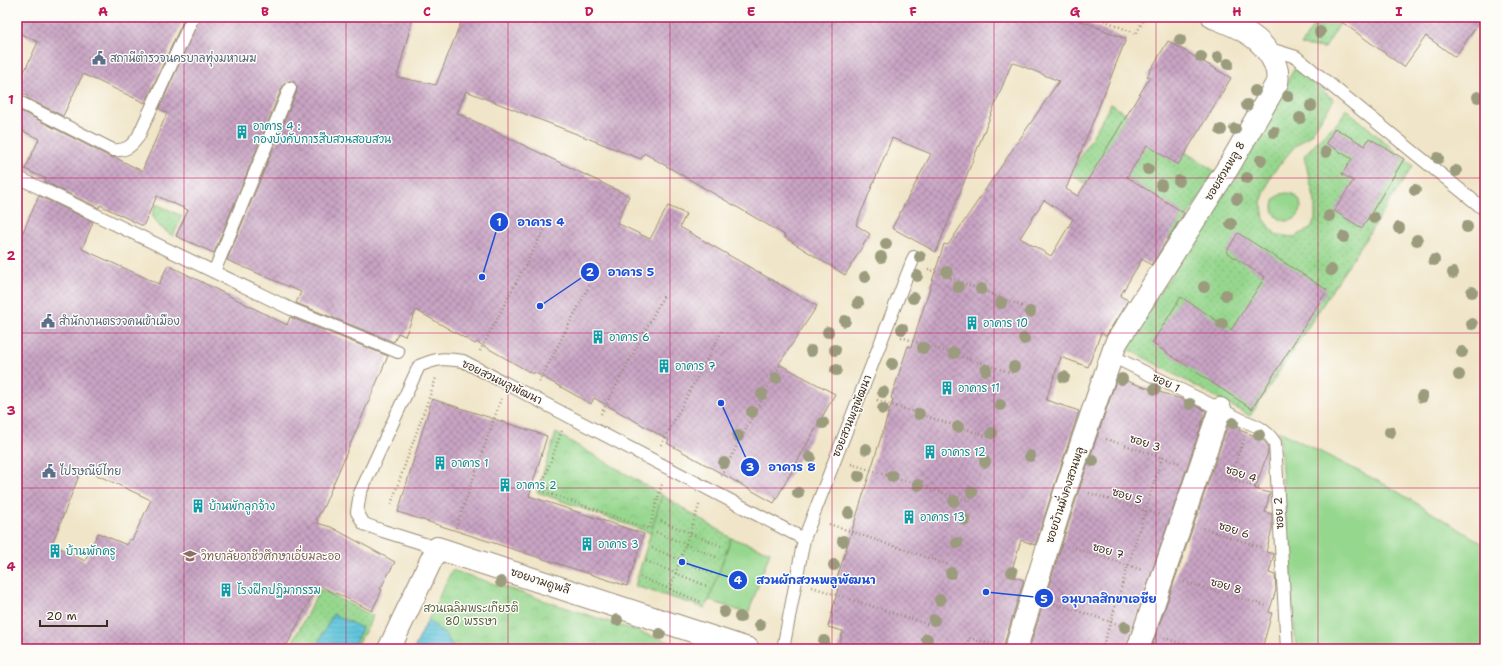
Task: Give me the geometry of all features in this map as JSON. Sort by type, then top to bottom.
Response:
[{"type":"street","name":"ซอยสวนพลู 8","points":[[1114,350],[1229,166],[1277,83],[1279,75],[1277,67],[1264,48],[1245,31],[1213,17]]},
{"type":"street","name":"ซอยบ้านมั่งคงสวนพลู","points":[[1006,646],[1033,596],[1067,486],[1114,350]]},
{"type":"street","points":[[1140,641],[1220,410]]},
{"type":"street","points":[[389,649],[437,548]]},
{"type":"street","name":"ซอยงามดูพลี","points":[[437,548],[748,649]]},
{"type":"lane","points":[[17,101],[113,150],[122,151],[132,146],[138,137],[194,17]]},
{"type":"lane","points":[[1264,48],[1296,57],[1485,210]]},
{"type":"lane","points":[[214,272],[290,88]]},
{"type":"lane","points":[[21,179],[291,309],[398,352]]},
{"type":"lane","name":"ซอยสวนพลูพัฒนา","points":[[783,649],[804,538],[913,260]]},
{"type":"lane","name":"ซอย 1","points":[[1114,350],[1220,410]]},
{"type":"lane","name":"ซอยสวนพลูพัฒนา","points":[[437,548],[364,524],[357,512],[360,493],[419,366],[431,360],[443,358],[463,361],[804,538]]},
{"type":"lane","name":"ซอย 2","points":[[1220,410],[1261,428],[1270,435],[1275,443],[1287,649]]},
{"type":"path","points":[[1097,17],[1136,34],[1145,17]]},
{"type":"path","points":[[473,366],[544,230]]},
{"type":"path","points":[[913,260],[1022,306]]},
{"type":"path","points":[[531,396],[602,261]]},
{"type":"path","points":[[593,428],[664,295]]},
{"type":"path","points":[[654,460],[723,329]]},
{"type":"path","points":[[884,332],[1012,373]]},
{"type":"path","points":[[392,504],[443,358]]},
{"type":"path","points":[[670,590],[690,532],[710,490],[780,364]]},
{"type":"path","points":[[456,528],[507,384]]},
{"type":"path","points":[[860,395],[990,437]]},
{"type":"path","points":[[568,416],[540,490],[649,529],[667,468]]},
{"type":"path","points":[[1230,478],[1250,423]]},
{"type":"path","name":"ซอย 3","points":[[1086,432],[1199,469]]},
{"type":"path","points":[[1102,649],[1162,457]]},
{"type":"path","points":[[835,459],[969,501]]},
{"type":"path","name":"ซอย 4","points":[[1199,469],[1278,494]]},
{"type":"path","name":"ซอย 5","points":[[1067,486],[1182,522]]},
{"type":"path","points":[[812,518],[949,565]]},
{"type":"path","points":[[661,521],[721,546]]},
{"type":"path","name":"ซอย 6","points":[[1182,522],[1282,554]]},
{"type":"path","points":[[656,532],[716,557]]},
{"type":"path","name":"ซอย 7","points":[[1050,541],[1162,576]]},
{"type":"path","points":[[652,548],[712,572]]},
{"type":"path","points":[[646,561],[707,586]]},
{"type":"path","name":"ซอย 8","points":[[1162,576],[1285,611]]},
{"type":"path","points":[[640,577],[701,602]]},
{"type":"path","points":[[796,582],[930,625]]},
{"type":"path","points":[[1033,596],[1111,623],[1140,641],[1200,649]]},
{"type":"path","points":[[965,649],[969,638],[1006,646]]},
{"type":"green space","points":[[1319,17],[1344,17],[1325,48],[1301,45]]},
{"type":"green space","points":[[1295,68],[1334,100],[1310,135],[1294,147],[1271,175],[1261,202],[1264,219],[1276,235],[1294,237],[1310,229],[1315,220],[1315,202],[1304,156],[1320,138],[1340,120],[1346,109],[1413,166],[1250,416],[1125,347],[1209,216]]},
{"type":"green space","points":[[1111,104],[1216,172],[1172,240],[1071,174]]},
{"type":"green space","points":[[1287,193],[1293,194],[1297,197],[1300,201],[1300,213],[1297,217],[1293,220],[1287,221],[1281,220],[1277,217],[1274,213],[1273,207],[1274,201],[1277,197],[1281,194]]},
{"type":"green space","points":[[156,204],[182,216],[173,236],[159,226],[152,215]]},
{"type":"green space","points":[[1279,431],[1388,486],[1485,545],[1485,649],[1296,649]]},
{"type":"green space","points":[[556,433],[662,495],[651,533],[537,492]]},
{"type":"green space","points":[[662,495],[731,538],[705,608],[635,586]]},
{"type":"green space","points":[[731,538],[770,552],[748,614],[709,600]]},
{"type":"green space","name":"สวนเฉลิมพระเกียรติ 80 พรรษา","points":[[452,570],[691,649],[414,649]]},
{"type":"green space","points":[[320,589],[373,616],[356,649],[289,649]]},
{"type":"water","points":[[333,614],[362,628],[352,649],[315,649]]},
{"type":"water","points":[[428,620],[447,637],[454,649],[414,649]]},
{"type":"building","name":"สถานีตำรวจนครบาลทุ่งมหาเมฆ","points":[[22,17],[185,17],[145,103],[83,74],[63,116],[27,98],[28,96],[17,91],[17,87],[38,42],[17,32],[17,28]]},
{"type":"building","points":[[200,17],[413,17],[397,77],[436,85],[463,17],[1072,17],[1126,39],[1066,189],[1078,196],[1150,77],[1147,76],[1168,41],[1231,78],[1178,165],[1147,145],[1127,177],[1184,213],[1151,265],[1142,259],[1120,296],[1128,300],[1106,336],[1101,333],[1088,367],[1061,357],[1046,400],[1079,411],[1035,545],[1021,540],[1010,576],[1024,580],[1004,644],[1004,649],[838,649],[843,631],[828,627],[838,589],[834,588],[893,399],[891,398],[908,346],[911,347],[944,244],[948,245],[1059,81],[1012,62],[936,252],[892,228],[931,154],[892,138],[856,225],[870,234],[845,275],[784,237],[785,235],[644,153],[641,159],[466,91],[457,113],[629,196],[617,223],[650,239],[668,206],[686,214],[680,227],[817,306],[779,364],[835,394],[774,503],[667,443],[669,440],[594,398],[591,404],[534,372],[533,374],[477,342],[475,344],[416,310],[405,336],[398,333],[394,342],[296,303],[301,292],[227,260],[297,91],[297,87],[293,81],[289,81],[283,85],[214,253],[176,236],[188,210],[157,196],[143,226],[100,205],[99,208],[45,182],[46,179],[25,169],[39,139],[17,128],[17,120],[21,111],[110,157],[116,158],[142,171],[167,113],[159,109]],"holes":[[[1044,200],[1073,219],[1051,256],[1020,238]]]},
{"type":"building","points":[[1335,17],[1483,17],[1455,57],[1426,36],[1404,67]]},
{"type":"building","points":[[1335,128],[1365,146],[1369,138],[1404,159],[1362,228],[1334,211],[1353,181],[1342,174],[1352,159],[1326,143]]},
{"type":"building","points":[[39,196],[93,222],[82,249],[159,284],[168,265],[287,325],[290,317],[388,356],[323,508],[316,519],[318,520],[317,523],[331,527],[395,562],[380,589],[382,590],[372,611],[336,593],[335,594],[318,584],[285,649],[17,649],[17,245]],"holes":[[[82,468],[151,500],[132,540],[130,539],[127,545],[98,533],[85,561],[52,544]]]},
{"type":"building","points":[[1238,233],[1327,290],[1252,409],[1152,343],[1181,297],[1231,330],[1265,277],[1226,252]]},
{"type":"building","points":[[1117,378],[1184,400],[1206,411],[1126,649],[1029,649],[1079,490]]},
{"type":"building","points":[[432,399],[547,436],[529,496],[644,534],[627,586],[398,512]]},
{"type":"building","points":[[1229,422],[1240,428],[1239,430],[1261,438],[1268,446],[1268,452],[1255,489],[1270,493],[1265,512],[1272,514],[1272,529],[1266,552],[1274,554],[1269,573],[1275,575],[1276,590],[1269,612],[1272,613],[1262,649],[1151,649]]},
{"type":"place","name":"สถานีตำรวจนครบาลทุ่งมหาเมฆ","points":[[99,58]]},
{"type":"place","name":"อาคาร 4 : กองบังคับการสืบสวนสอบสวน","points":[[242,132]]},
{"type":"place","name":"อาคาร 4","points":[[482,277]]},
{"type":"place","name":"อาคาร 5","points":[[540,306]]},
{"type":"place","name":"สำนักงานตรวจคนเข้าเมือง","points":[[48,321]]},
{"type":"place","name":"อาคาร 10","points":[[972,323]]},
{"type":"place","name":"อาคาร 6","points":[[598,337]]},
{"type":"place","name":"อาคาร 7","points":[[664,366]]},
{"type":"place","name":"อาคาร 11","points":[[947,388]]},
{"type":"place","name":"อาคาร 8","points":[[721,403]]},
{"type":"place","name":"อาคาร 12","points":[[930,452]]},
{"type":"place","name":"อาคาร 1","points":[[440,463]]},
{"type":"place","name":"ไปรษณีย์ไทย","points":[[49,471]]},
{"type":"place","name":"อาคาร 2","points":[[505,485]]},
{"type":"place","name":"บ้านพักลูกจ้าง","points":[[198,506]]},
{"type":"place","name":"อาคาร 13","points":[[909,517]]},
{"type":"place","name":"อาคาร 3","points":[[587,544]]},
{"type":"place","name":"บ้านพักครู","points":[[55,551]]},
{"type":"place","name":"วิทยาลัยอาชีวศึกษาเอี่ยมละออ","points":[[190,556]]},
{"type":"place","name":"สวนผักสวนพลูพัฒนา","points":[[682,562]]},
{"type":"place","name":"โรงฝึกปฏิมากรรม","points":[[226,590]]},
{"type":"place","name":"อนุบาลสิกขาเอซีย","points":[[986,592]]}]
